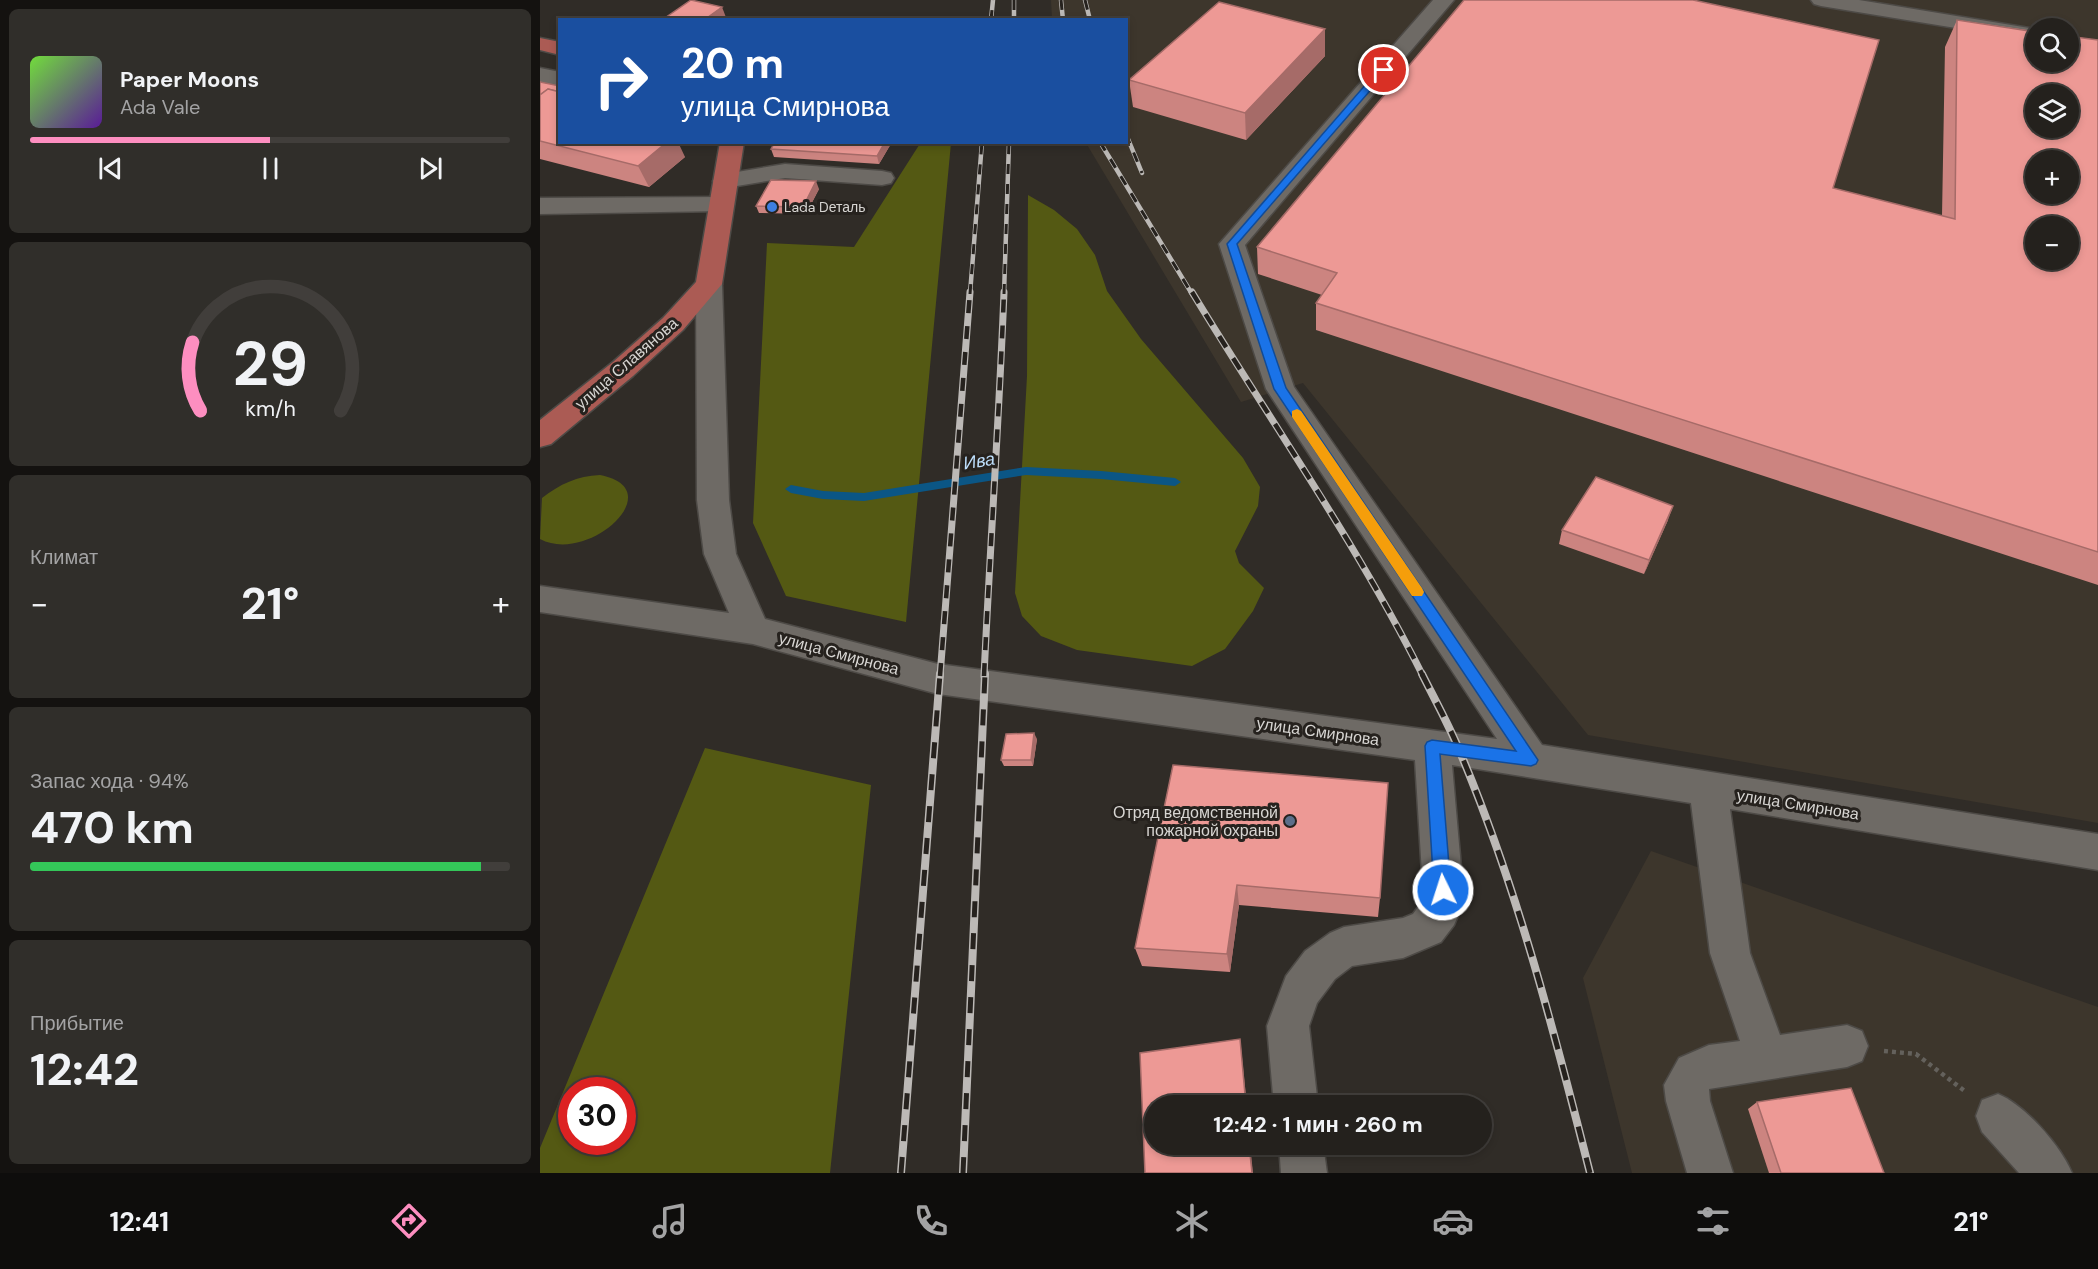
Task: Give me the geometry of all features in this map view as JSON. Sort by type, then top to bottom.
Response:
[{"type":"main road","points":[[540,44],[558,48]]},
{"type":"main road","points":[[709,284],[732,144]]},
{"type":"main road","name":"улица Славянова","points":[[540,436],[624,369],[674,324],[709,284]]},
{"type":"street","points":[[1444,0],[1232,244],[1280,389],[1531,760]]},
{"type":"street","points":[[1821,0],[2025,33]]},
{"type":"street","points":[[540,75],[558,80]]},
{"type":"street","points":[[540,206],[723,192],[785,171],[882,178]]},
{"type":"street","points":[[709,284],[713,500],[720,554],[753,630]]},
{"type":"street","name":"улица Смирнова","points":[[540,598],[753,630],[938,679],[1531,760],[2098,852]]},
{"type":"street","points":[[1295,1095],[1288,1026],[1301,991],[1320,965],[1344,947],[1403,938],[1427,928],[1440,911],[1443,890],[1432,746]]},
{"type":"street","points":[[1708,789],[1730,954],[1767,1058]]},
{"type":"street","points":[[1710,1173],[1688,1101],[1686,1085],[1694,1073],[1709,1067],[1847,1046]]},
{"type":"street","points":[[1998,1116],[2049,1173]]},
{"type":"street","points":[[1302,1155],[1304,1173]]},
{"type":"path","points":[[1847,1046],[1916,1054],[1998,1116]]},
{"type":"shaded area","points":[[1051,0],[2098,0],[2098,823],[1588,735],[1303,383],[1241,402],[1087,144],[1128,144],[1128,18],[1052,18]]},
{"type":"shaded area","points":[[1651,851],[2098,1007],[2098,1173],[1632,1173],[1583,978]]},
{"type":"green space","points":[[920,144],[951,144],[906,622],[786,596],[753,523],[767,243],[854,247]]},
{"type":"green space","points":[[1028,195],[1054,210],[1077,229],[1095,255],[1107,291],[1141,339],[1243,458],[1260,487],[1258,506],[1235,551],[1239,563],[1264,588],[1253,611],[1225,649],[1192,666],[1077,650],[1041,636],[1022,616],[1015,593],[1027,376]]},
{"type":"green space","points":[[600,475],[620,483],[628,495],[625,508],[615,522],[599,534],[580,542],[559,544],[540,539],[542,498],[569,482]]},
{"type":"green space","points":[[705,748],[871,785],[830,1173],[540,1173],[540,1148],[558,1104],[558,1155],[636,1155],[636,1077],[569,1077]]},
{"type":"building","points":[[691,0],[722,7],[707,18],[665,18]]},
{"type":"building","points":[[1464,0],[1693,0],[1879,40],[1833,188],[1955,219],[1957,20],[2025,30],[2025,72],[2079,72],[2079,37],[2098,40],[2098,552],[1316,303],[1337,273],[1257,247]]},
{"type":"building","points":[[1219,2],[1325,29],[1245,113],[1129,80]]},
{"type":"building","points":[[540,82],[558,86],[558,92],[548,89],[540,95]]},
{"type":"building","points":[[548,89],[558,92],[558,144],[665,144],[638,166],[540,141],[540,95]]},
{"type":"building","points":[[774,144],[884,144],[877,156],[771,149]]},
{"type":"building","points":[[771,180],[816,181],[803,207],[756,206]]},
{"type":"building","points":[[1596,477],[1673,506],[1649,560],[1562,530]]},
{"type":"building","points":[[1034,733],[1031,760],[1001,760],[1006,734]]},
{"type":"building","points":[[1173,765],[1388,783],[1380,898],[1237,885],[1227,954],[1135,948]]},
{"type":"building","points":[[1240,1039],[1245,1095],[1144,1095],[1144,1149],[1140,1053]]},
{"type":"building","points":[[1851,1088],[1884,1173],[1781,1173],[1757,1102]]},
{"type":"building","points":[[1144,1155],[1250,1155],[1252,1173],[1145,1173]]},
{"type":"waterway","name":"Ива","points":[[791,489],[823,495],[864,497],[1026,471],[1175,482]]},
{"type":"railway","points":[[991,18],[993,0]]},
{"type":"railway","points":[[1014,0],[1014,18]]},
{"type":"railway","points":[[1061,0],[1063,18]]},
{"type":"railway","points":[[1085,0],[1090,18]]},
{"type":"railway","points":[[1128,139],[1142,173]]},
{"type":"railway","points":[[970,294],[982,144]]},
{"type":"railway","points":[[1004,294],[1009,144]]},
{"type":"railway","points":[[1101,144],[1192,294]]},
{"type":"railway","points":[[940,676],[970,292]]},
{"type":"railway","points":[[984,676],[1004,292]]},
{"type":"railway","points":[[1192,292],[1341,529],[1423,676]]},
{"type":"railway","points":[[901,1173],[940,674]]},
{"type":"railway","points":[[963,1173],[985,674]]},
{"type":"railway","points":[[1422,674],[1456,742],[1517,907],[1563,1066],[1590,1173]]},
{"type":"slow traffic","points":[[1297,414],[1417,592]]},
{"type":"place","name":"Lada Dеталь","points":[[772,207]]},
{"type":"place","name":"Отряд ведомственной пожарной охраны","points":[[1290,821]]},
{"type":"route","points":[[1384,70],[1232,244],[1280,389],[1531,760],[1432,746],[1443,890]]}]
